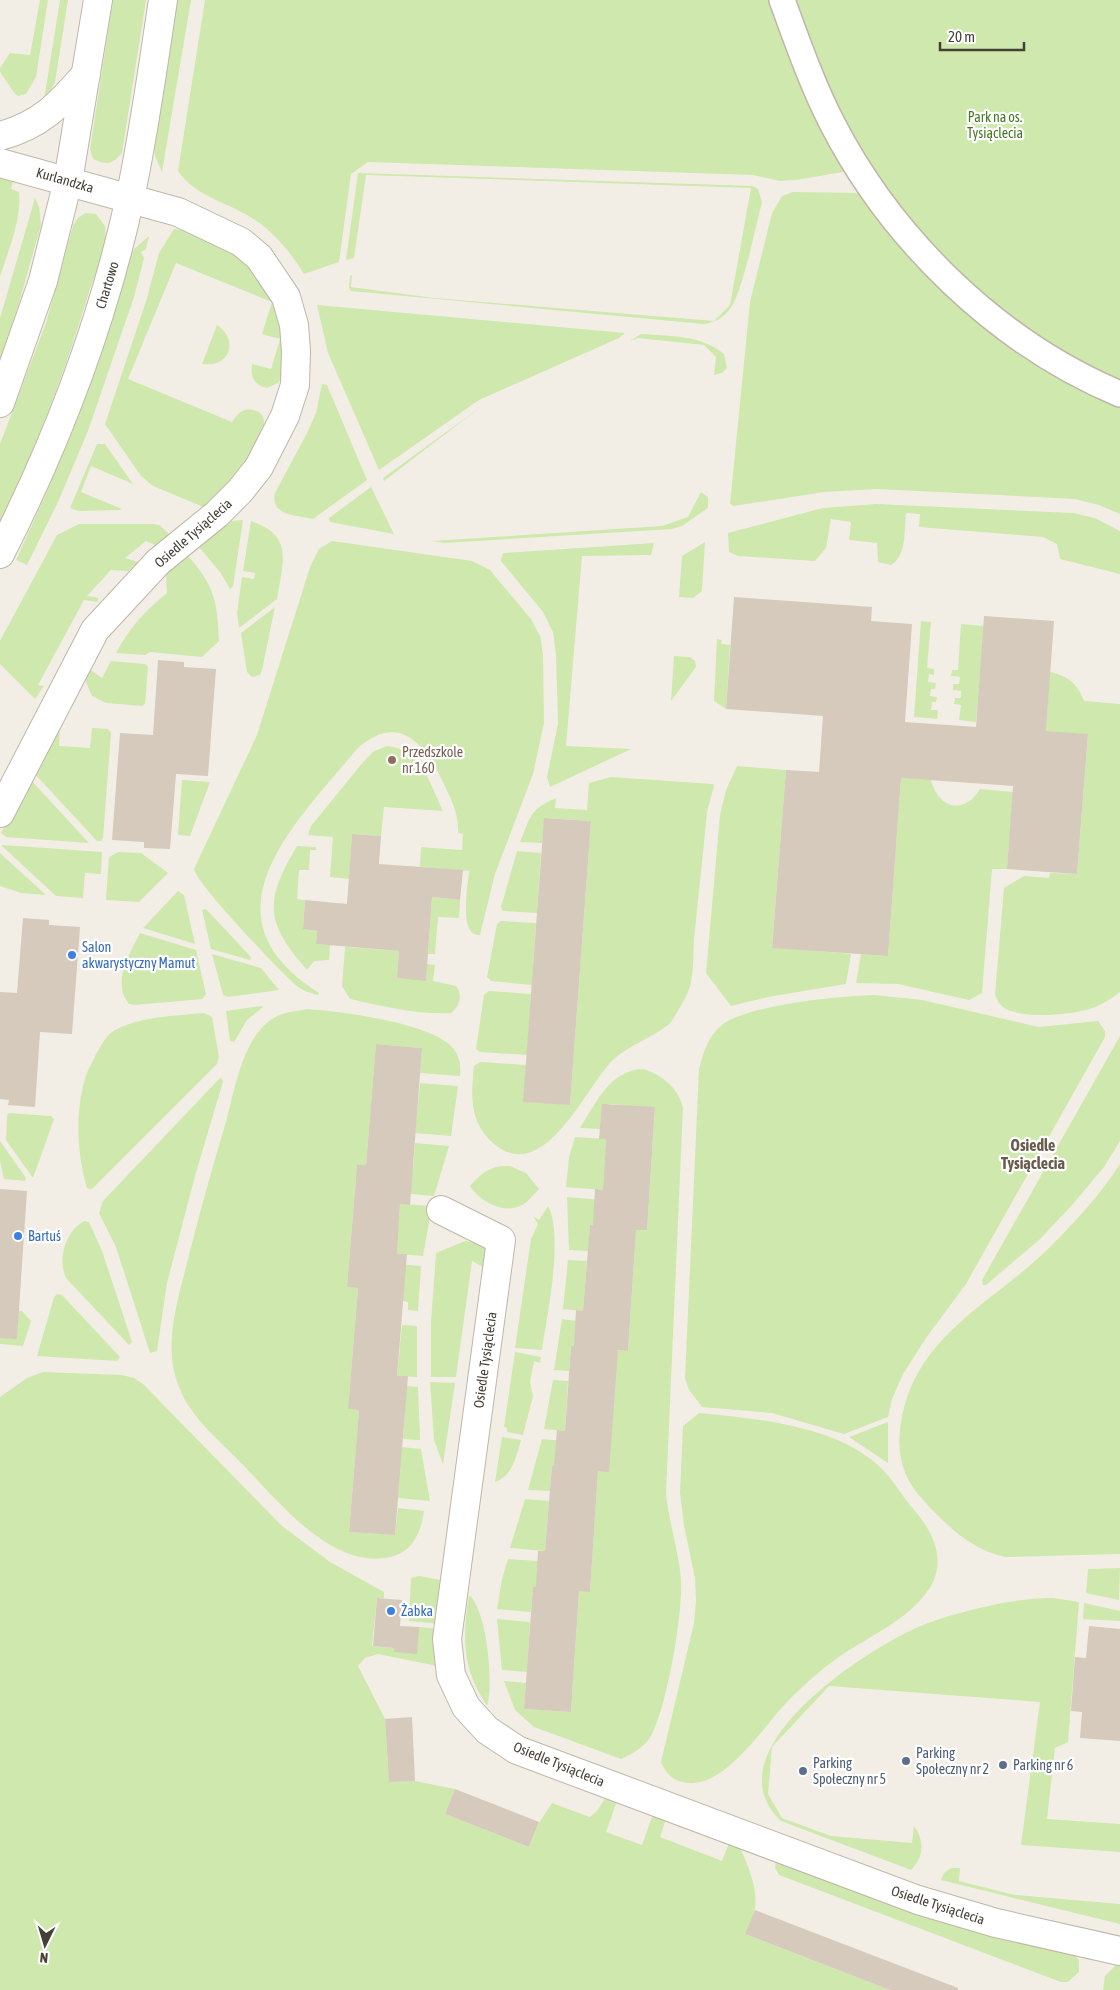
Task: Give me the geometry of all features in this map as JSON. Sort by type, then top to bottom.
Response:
[{"type":"street","points":[[0,404],[43,281],[68,181],[98,0]]},
{"type":"street","name":"Chartowo","points":[[0,554],[47,454],[72,392],[115,258],[130,198],[163,0]]},
{"type":"street","points":[[782,0],[832,124],[867,181],[898,224],[956,285],[1020,339],[1072,371],[1120,394]]},
{"type":"street","points":[[0,136],[29,127],[36,122],[67,97],[86,74]]},
{"type":"street","name":"Kurlandzka","points":[[0,163],[130,198]]},
{"type":"street","name":"Osiedle Tysiąclecia","points":[[0,813],[92,635],[158,562],[217,514],[240,491],[258,467],[285,416],[295,385],[296,351],[294,325],[286,297],[258,257],[241,242],[223,232],[178,212],[130,198]]},
{"type":"street","name":"Osiedle Tysiąclecia","points":[[441,1210],[501,1240],[447,1639],[451,1675],[466,1707],[487,1730],[517,1750],[918,1900],[996,1923],[1120,1951]]},
{"type":"green space","points":[[40,0],[48,0],[36,77],[26,94],[18,96],[0,72],[0,68],[10,53],[30,55]]},
{"type":"green space","points":[[60,0],[68,0],[55,82],[43,106]]},
{"type":"green space","points":[[113,0],[146,0],[122,153],[112,162],[102,163],[93,159],[90,149]]},
{"type":"green space","points":[[177,0],[191,0],[162,172],[155,156],[154,146]]},
{"type":"green space","name":"Park na os. Tysiąclecia","points":[[205,0],[1120,0],[1120,383],[1060,353],[1003,313],[936,254],[849,171],[780,181],[753,175],[368,162],[351,174],[339,262],[304,274],[283,244],[263,225],[194,187],[178,171]]},
{"type":"green space","points":[[358,173],[753,186],[758,189],[762,202],[744,275],[735,301],[722,317],[715,321],[704,324],[351,291],[349,288],[350,276],[352,275],[351,287],[434,298],[714,321],[730,305],[751,188],[366,175],[354,258],[346,260]]},
{"type":"green space","points":[[0,178],[13,182],[11,189],[19,192],[19,202],[14,235],[0,277]]},
{"type":"green space","points":[[793,192],[856,193],[867,195],[892,229],[1120,405],[1120,514],[1099,505],[1075,499],[877,489],[824,492],[734,506],[730,504],[750,302],[772,213],[782,196]]},
{"type":"green space","points":[[35,198],[39,207],[41,225],[19,303],[0,360],[0,318]]},
{"type":"green space","points":[[85,213],[96,214],[105,226],[105,241],[101,258],[49,408],[0,524],[0,444],[46,323],[73,226],[77,219]]},
{"type":"green space","points":[[174,229],[195,233],[215,242],[244,262],[258,275],[268,289],[274,304],[281,338],[282,378],[278,383],[267,388],[263,387],[256,383],[252,377],[252,364],[271,369],[280,339],[262,334],[272,302],[176,263],[128,379],[232,422],[243,411],[254,410],[263,416],[265,427],[243,469],[206,508],[153,486],[141,476],[105,424],[147,298],[159,253]]},
{"type":"green space","points":[[149,236],[146,249],[141,252],[144,258],[134,297],[88,431],[58,502],[27,565],[16,560],[49,487],[93,376],[129,261],[134,249]]},
{"type":"green space","points":[[317,305],[625,333],[619,338],[479,400],[379,470],[328,353]]},
{"type":"green space","points":[[217,325],[228,338],[228,352],[225,358],[219,362],[202,364]]},
{"type":"green space","points":[[641,334],[674,336],[706,343],[724,354],[727,368],[722,373],[714,375],[716,357],[704,345],[638,338],[630,341]]},
{"type":"green space","points":[[322,384],[327,385],[367,480],[313,519],[286,513],[276,506],[274,501],[275,493],[316,413]]},
{"type":"green space","points":[[482,406],[384,481],[383,478]]},
{"type":"green space","points":[[97,444],[105,444],[133,484],[91,466],[81,492],[122,509],[79,511],[70,508]]},
{"type":"green space","points":[[371,487],[394,534],[330,522],[329,518]]},
{"type":"green space","points":[[701,492],[708,497],[708,508],[682,526],[672,529],[445,543],[432,541],[662,526],[688,517]]},
{"type":"green space","points":[[876,504],[1073,513],[1095,518],[1120,531],[1120,574],[1060,559],[1057,544],[1043,537],[919,527],[920,514],[906,513],[902,549],[896,561],[891,565],[878,562],[877,543],[849,540],[851,522],[831,519],[826,548],[815,561],[738,556],[729,552],[728,533],[823,508]]},
{"type":"green space","points":[[243,520],[233,586],[230,589],[220,572],[199,547],[231,521]]},
{"type":"green space","points":[[251,521],[265,527],[280,542],[283,562],[282,573],[277,599],[239,628],[237,613],[242,577],[254,579],[255,573],[243,571]]},
{"type":"green space","points":[[79,524],[154,524],[161,526],[171,536],[158,546],[146,541],[125,558],[138,562],[128,571],[111,570],[87,596],[99,598],[97,602],[84,600],[38,685],[44,686],[35,699],[0,664],[0,641],[57,535]]},
{"type":"green space","points":[[332,541],[472,561],[490,570],[531,619],[540,636],[543,654],[544,723],[533,774],[495,874],[480,935],[473,933],[467,919],[466,898],[469,871],[420,867],[421,847],[462,850],[463,834],[458,833],[456,813],[452,801],[436,768],[418,744],[408,737],[397,733],[385,733],[371,739],[356,750],[307,809],[285,840],[268,871],[261,902],[265,933],[283,964],[319,993],[318,995],[299,988],[288,978],[223,909],[208,891],[194,869],[257,735],[310,567],[319,549]]},
{"type":"green space","points":[[705,542],[702,591],[693,598],[679,597],[682,556]]},
{"type":"green space","points":[[654,543],[651,555],[582,556],[566,746],[631,749],[550,787],[547,777],[558,724],[556,654],[553,632],[543,612],[501,561],[503,553]]},
{"type":"green space","points":[[188,556],[204,577],[213,595],[219,641],[202,657],[150,652],[145,655],[116,653],[126,635],[138,620],[167,593],[166,572]]},
{"type":"green space","points":[[275,607],[262,670],[260,675],[252,677],[247,672],[241,633]]},
{"type":"green space","points":[[921,621],[931,622],[927,668],[934,669],[934,675],[929,674],[928,682],[936,683],[935,689],[931,689],[930,696],[937,697],[936,702],[932,702],[931,710],[938,710],[937,719],[914,717]]},
{"type":"green space","points":[[961,624],[984,626],[976,722],[959,720],[961,705],[954,704],[955,698],[961,698],[961,691],[953,690],[953,684],[959,684],[960,677],[951,676],[952,670],[958,670]]},
{"type":"green space","points":[[717,639],[722,640],[721,644],[730,645],[726,709],[714,701]]},
{"type":"green space","points":[[674,656],[690,657],[695,661],[696,667],[671,701]]},
{"type":"green space","points":[[111,661],[145,664],[148,667],[145,704],[142,706],[106,703],[92,696],[85,680],[88,668],[102,678]]},
{"type":"green space","points":[[1050,672],[1067,678],[1072,682],[1079,690],[1084,701],[1120,704],[1120,992],[1106,1002],[1090,1009],[1071,1013],[1036,1015],[1006,1009],[999,1003],[995,994],[1004,888],[1024,876],[1049,878],[1050,873],[1077,874],[1088,735],[1046,731]]},
{"type":"green space","points":[[60,725],[59,746],[90,748],[92,728],[108,729],[111,733],[103,838],[101,841],[97,841],[33,772]]},
{"type":"green space","points":[[387,746],[409,753],[423,769],[443,811],[384,807],[381,836],[352,834],[349,879],[330,877],[333,837],[308,835],[311,826],[364,761],[374,751]]},
{"type":"green space","points":[[737,766],[786,770],[772,947],[851,954],[846,984],[768,997],[731,1006],[706,973],[720,815],[726,790]]},
{"type":"green space","points":[[611,777],[713,784],[714,786],[707,812],[691,983],[683,1002],[670,1023],[611,1062],[561,1129],[545,1144],[529,1153],[511,1153],[493,1143],[479,1126],[472,1098],[474,1066],[480,1062],[526,1065],[524,1101],[570,1105],[591,821],[545,818],[542,843],[520,842],[529,820],[541,806],[556,798],[555,808],[587,810],[589,783]]},
{"type":"green space","points":[[901,778],[931,780],[934,790],[939,797],[952,805],[967,803],[974,798],[980,789],[1013,792],[1007,869],[992,869],[982,993],[969,1000],[898,984],[856,983],[861,954],[888,956]]},
{"type":"green space","points":[[30,779],[89,843],[6,837],[1,833]]},
{"type":"green space","points":[[182,780],[210,782],[190,836],[178,835]]},
{"type":"green space","points":[[2,845],[102,852],[101,874],[85,873],[83,898],[56,896]]},
{"type":"green space","points":[[297,846],[316,847],[316,850],[310,850],[309,870],[299,870],[297,899],[305,900],[303,929],[317,931],[316,944],[330,945],[329,960],[314,961],[307,970],[283,938],[274,911],[279,882]]},
{"type":"green space","points":[[517,851],[541,853],[537,913],[503,911],[501,907]]},
{"type":"green space","points":[[118,852],[141,853],[168,873],[139,902],[106,900],[109,857]]},
{"type":"green space","points":[[0,853],[46,895],[21,893],[0,886]]},
{"type":"green space","points":[[178,891],[184,895],[195,944],[143,928]]},
{"type":"green space","points":[[432,897],[460,900],[459,918],[438,917],[435,954],[428,954]]},
{"type":"green space","points":[[206,909],[251,957],[250,960],[211,949],[202,910]]},
{"type":"green space","points":[[501,921],[536,923],[532,985],[491,981],[487,977],[497,924]]},
{"type":"green space","points":[[140,933],[196,950],[206,994],[202,999],[129,1004],[124,996],[122,978],[127,959]]},
{"type":"green space","points":[[345,947],[399,951],[397,978],[426,980],[427,964],[435,965],[433,981],[456,986],[460,1000],[451,1013],[426,1013],[350,999],[342,986]]},
{"type":"green space","points":[[212,954],[261,968],[279,990],[228,997],[223,995]]},
{"type":"green space","points":[[489,991],[531,994],[527,1055],[480,1052],[476,1049],[484,995]]},
{"type":"green space","points":[[874,995],[922,1000],[1039,1027],[1098,1021],[1105,1031],[1105,1037],[966,1284],[926,1338],[903,1374],[892,1399],[888,1417],[844,1434],[772,1413],[702,1407],[689,1390],[685,1378],[699,1069],[707,1045],[713,1034],[722,1025],[751,1012],[794,1003]]},
{"type":"green space","points":[[263,1007],[247,1020],[234,1042],[230,1041],[226,1011]]},
{"type":"green space","points":[[307,1009],[340,1012],[406,1025],[442,1039],[453,1048],[459,1058],[460,1076],[420,1073],[422,1048],[376,1044],[366,1165],[357,1165],[347,1287],[358,1288],[348,1409],[359,1410],[349,1532],[395,1535],[398,1508],[424,1511],[421,1526],[410,1546],[405,1551],[390,1557],[369,1558],[348,1553],[327,1543],[290,1514],[207,1429],[194,1413],[180,1389],[173,1364],[172,1332],[179,1293],[242,1064],[248,1049],[265,1024],[277,1016]]},
{"type":"green space","points":[[204,1013],[212,1017],[219,1057],[217,1064],[92,1189],[87,1188],[79,1148],[80,1106],[87,1072],[104,1041],[115,1030],[125,1025],[159,1017]]},
{"type":"green space","points":[[1120,1036],[1120,1141],[1104,1167],[1040,1239],[986,1285],[983,1285],[982,1280]]},
{"type":"green space","points":[[643,1069],[663,1078],[677,1093],[683,1107],[666,1494],[680,1569],[681,1595],[673,1660],[657,1722],[645,1744],[621,1759],[534,1727],[515,1710],[504,1681],[526,1683],[524,1709],[571,1712],[579,1591],[590,1591],[598,1471],[617,1350],[628,1351],[636,1230],[647,1230],[655,1108],[609,1104],[600,1129],[580,1128],[598,1099],[613,1082],[621,1075]]},
{"type":"green space","points":[[220,1078],[223,1080],[222,1085],[195,1176],[167,1283],[157,1351],[150,1353],[116,1247],[99,1213],[103,1201]]},
{"type":"green space","points":[[420,1083],[458,1086],[451,1136],[415,1133]]},
{"type":"green space","points":[[9,1113],[51,1116],[54,1119],[33,1178],[6,1140],[7,1116]]},
{"type":"green space","points":[[575,1137],[606,1139],[603,1190],[566,1187],[569,1157]]},
{"type":"green space","points":[[0,1141],[26,1178],[25,1181],[4,1179],[0,1161]]},
{"type":"green space","points":[[415,1143],[449,1146],[434,1196],[401,1193],[403,1169],[413,1170]]},
{"type":"green space","points":[[1120,1164],[1120,1554],[1005,1557],[993,1554],[981,1549],[950,1527],[916,1492],[905,1474],[899,1444],[901,1423],[909,1393],[922,1366],[939,1344],[959,1324],[1049,1248],[1087,1208]]},
{"type":"green space","points":[[510,1166],[526,1173],[539,1189],[522,1205],[508,1208],[493,1205],[479,1197],[470,1186],[487,1170]]},
{"type":"green space","points":[[567,1197],[602,1200],[600,1226],[590,1225],[588,1251],[569,1250]]},
{"type":"green space","points":[[400,1204],[432,1206],[423,1256],[397,1254]]},
{"type":"green space","points":[[548,1206],[553,1219],[555,1236],[553,1276],[542,1350],[515,1348],[531,1239],[538,1224],[533,1216],[539,1220]]},
{"type":"green space","points":[[85,1221],[89,1222],[102,1251],[132,1342],[129,1345],[66,1278],[63,1271],[63,1254],[68,1238],[78,1225]]},
{"type":"green space","points":[[465,1241],[485,1245],[490,1271],[472,1261],[456,1377],[431,1377],[431,1322],[436,1253]]},
{"type":"green space","points":[[568,1260],[587,1261],[583,1311],[563,1309]]},
{"type":"green space","points":[[396,1264],[421,1266],[418,1311],[408,1310],[408,1302],[403,1301]]},
{"type":"green space","points":[[57,1294],[62,1295],[120,1357],[117,1361],[37,1356],[54,1297]]},
{"type":"green space","points":[[16,1310],[22,1311],[31,1321],[23,1346],[0,1344],[0,1318]]},
{"type":"green space","points":[[562,1319],[576,1321],[581,1346],[571,1346],[569,1371],[554,1370]]},
{"type":"green space","points":[[402,1325],[417,1326],[417,1377],[397,1376]]},
{"type":"green space","points":[[515,1352],[541,1357],[540,1363],[534,1361],[530,1382],[533,1396],[523,1435],[507,1432],[507,1428],[504,1427]]},
{"type":"green space","points":[[43,1372],[122,1375],[134,1378],[143,1384],[282,1526],[330,1562],[384,1592],[384,1598],[377,1598],[372,1646],[394,1648],[394,1652],[419,1627],[439,1629],[442,1667],[378,1654],[365,1658],[358,1666],[385,1719],[389,1782],[415,1781],[455,1789],[445,1814],[529,1847],[539,1823],[552,1803],[590,1817],[597,1811],[606,1797],[617,1801],[606,1832],[642,1845],[653,1814],[666,1819],[660,1837],[722,1861],[729,1843],[740,1848],[754,1885],[755,1908],[745,1934],[890,1990],[0,1990],[0,1397],[27,1378]]},
{"type":"green space","points":[[553,1380],[568,1381],[565,1431],[544,1429]]},
{"type":"green space","points":[[430,1382],[455,1383],[443,1464],[434,1440]]},
{"type":"green space","points":[[397,1385],[418,1387],[420,1440],[403,1439],[405,1412],[395,1412]]},
{"type":"green space","points":[[699,1413],[795,1426],[819,1433],[862,1453],[885,1472],[928,1529],[936,1548],[937,1569],[929,1589],[909,1611],[886,1628],[836,1659],[808,1681],[729,1766],[714,1777],[698,1783],[682,1782],[675,1779],[667,1772],[661,1762],[694,1623],[696,1601],[695,1578],[684,1526],[680,1493],[683,1426]]},
{"type":"green space","points":[[888,1422],[888,1463],[849,1437]]},
{"type":"green space","points":[[502,1437],[521,1440],[510,1470],[495,1482]]},
{"type":"green space","points":[[542,1439],[564,1441],[562,1467],[552,1466],[550,1491],[528,1490]]},
{"type":"green space","points":[[402,1447],[421,1449],[430,1501],[398,1498]]},
{"type":"green space","points":[[525,1499],[549,1501],[545,1551],[510,1548]]},
{"type":"green space","points":[[508,1559],[538,1561],[543,1587],[533,1587],[531,1612],[497,1609],[502,1579]]},
{"type":"green space","points":[[1120,1568],[1119,1600],[1086,1593],[1088,1569]]},
{"type":"green space","points":[[419,1576],[446,1581],[440,1624],[409,1621],[411,1578]]},
{"type":"green space","points":[[469,1595],[480,1615],[487,1648],[490,1682],[487,1706],[468,1666],[465,1626]]},
{"type":"green space","points":[[1053,1598],[1079,1602],[1068,1742],[1055,1748],[1047,1819],[1120,1824],[1120,1852],[1021,1845],[1040,1702],[829,1686],[774,1745],[779,1734],[804,1705],[835,1678],[868,1655],[923,1625],[970,1610],[1022,1600]]},
{"type":"green space","points":[[1084,1603],[1120,1611],[1120,1621],[1083,1619]]},
{"type":"green space","points":[[497,1619],[530,1622],[527,1672],[502,1670]]},
{"type":"green space","points":[[772,1749],[768,1794],[782,1818],[831,1836],[912,1843],[914,1826],[920,1837],[922,1849],[918,1860],[911,1870],[781,1821],[764,1793],[764,1764]]},
{"type":"green space","points":[[776,1860],[1075,1954],[1079,1961],[1079,1972],[1068,1982],[1061,1982],[779,1875],[775,1868]]},
{"type":"green space","points":[[951,1868],[960,1868],[959,1881],[1015,1895],[1120,1904],[1120,1924],[941,1880],[944,1873]]},
{"type":"green space","points":[[1116,1965],[1120,1966],[1120,1990],[1103,1990],[1105,1976]]},
{"type":"building","points":[[734,597],[872,607],[871,621],[912,624],[905,722],[976,727],[984,616],[1054,621],[1046,731],[1088,734],[1077,874],[1007,869],[1013,786],[901,778],[888,956],[772,948],[786,770],[819,772],[823,716],[726,709]]},
{"type":"building","points":[[158,660],[184,662],[184,667],[216,669],[208,776],[176,774],[170,849],[144,848],[144,842],[112,840],[120,733],[153,735]]},
{"type":"building","points":[[544,818],[591,821],[570,1105],[523,1102]]},
{"type":"building","points":[[352,834],[381,836],[379,864],[463,870],[460,900],[432,897],[426,981],[397,978],[399,951],[316,944],[317,931],[303,929],[305,900],[347,904]]},
{"type":"building","points":[[23,918],[49,920],[49,925],[80,927],[72,1034],[40,1032],[35,1107],[8,1105],[9,1100],[0,1099],[0,992],[17,993]]},
{"type":"building","points":[[376,1044],[422,1048],[410,1205],[400,1204],[397,1254],[407,1254],[397,1376],[408,1376],[395,1535],[349,1532],[359,1410],[348,1409],[358,1288],[347,1287],[357,1165],[366,1165]]},
{"type":"building","points":[[602,1104],[655,1107],[647,1230],[636,1230],[628,1351],[618,1350],[609,1472],[598,1471],[590,1592],[579,1591],[571,1712],[524,1709],[533,1586],[536,1587],[538,1551],[545,1551],[557,1430],[565,1431],[571,1346],[574,1346],[576,1310],[583,1311],[590,1225],[593,1225],[595,1189],[603,1190],[606,1139],[599,1139]]},
{"type":"building","points":[[0,1189],[27,1191],[17,1339],[0,1338]]},
{"type":"building","points":[[377,1598],[402,1600],[400,1626],[419,1627],[417,1654],[394,1652],[394,1648],[373,1646]]},
{"type":"building","points":[[1089,1626],[1120,1629],[1120,1741],[1080,1738],[1082,1712],[1071,1711],[1075,1657],[1086,1658]]},
{"type":"building","points":[[412,1717],[415,1781],[389,1782],[385,1719]]},
{"type":"building","points":[[455,1789],[539,1822],[529,1847],[445,1814]]},
{"type":"building","points":[[755,1910],[958,1988],[958,1990],[890,1990],[745,1934]]},
{"type":"place","name":"Przedszkole nr 160","points":[[392,760]]},
{"type":"place","name":"Salon akwarystyczny Mamut","points":[[72,955]]},
{"type":"place","name":"Bartuś","points":[[18,1236]]},
{"type":"place","name":"Żabka","points":[[391,1611]]},
{"type":"place","name":"Parking Społeczny nr 2","points":[[906,1761]]},
{"type":"place","name":"Parking nr 6","points":[[1003,1765]]},
{"type":"place","name":"Parking Społeczny nr 5","points":[[803,1771]]},
{"type":"district","name":"Osiedle Tysiąclecia","points":[[1033,1154]]}]
